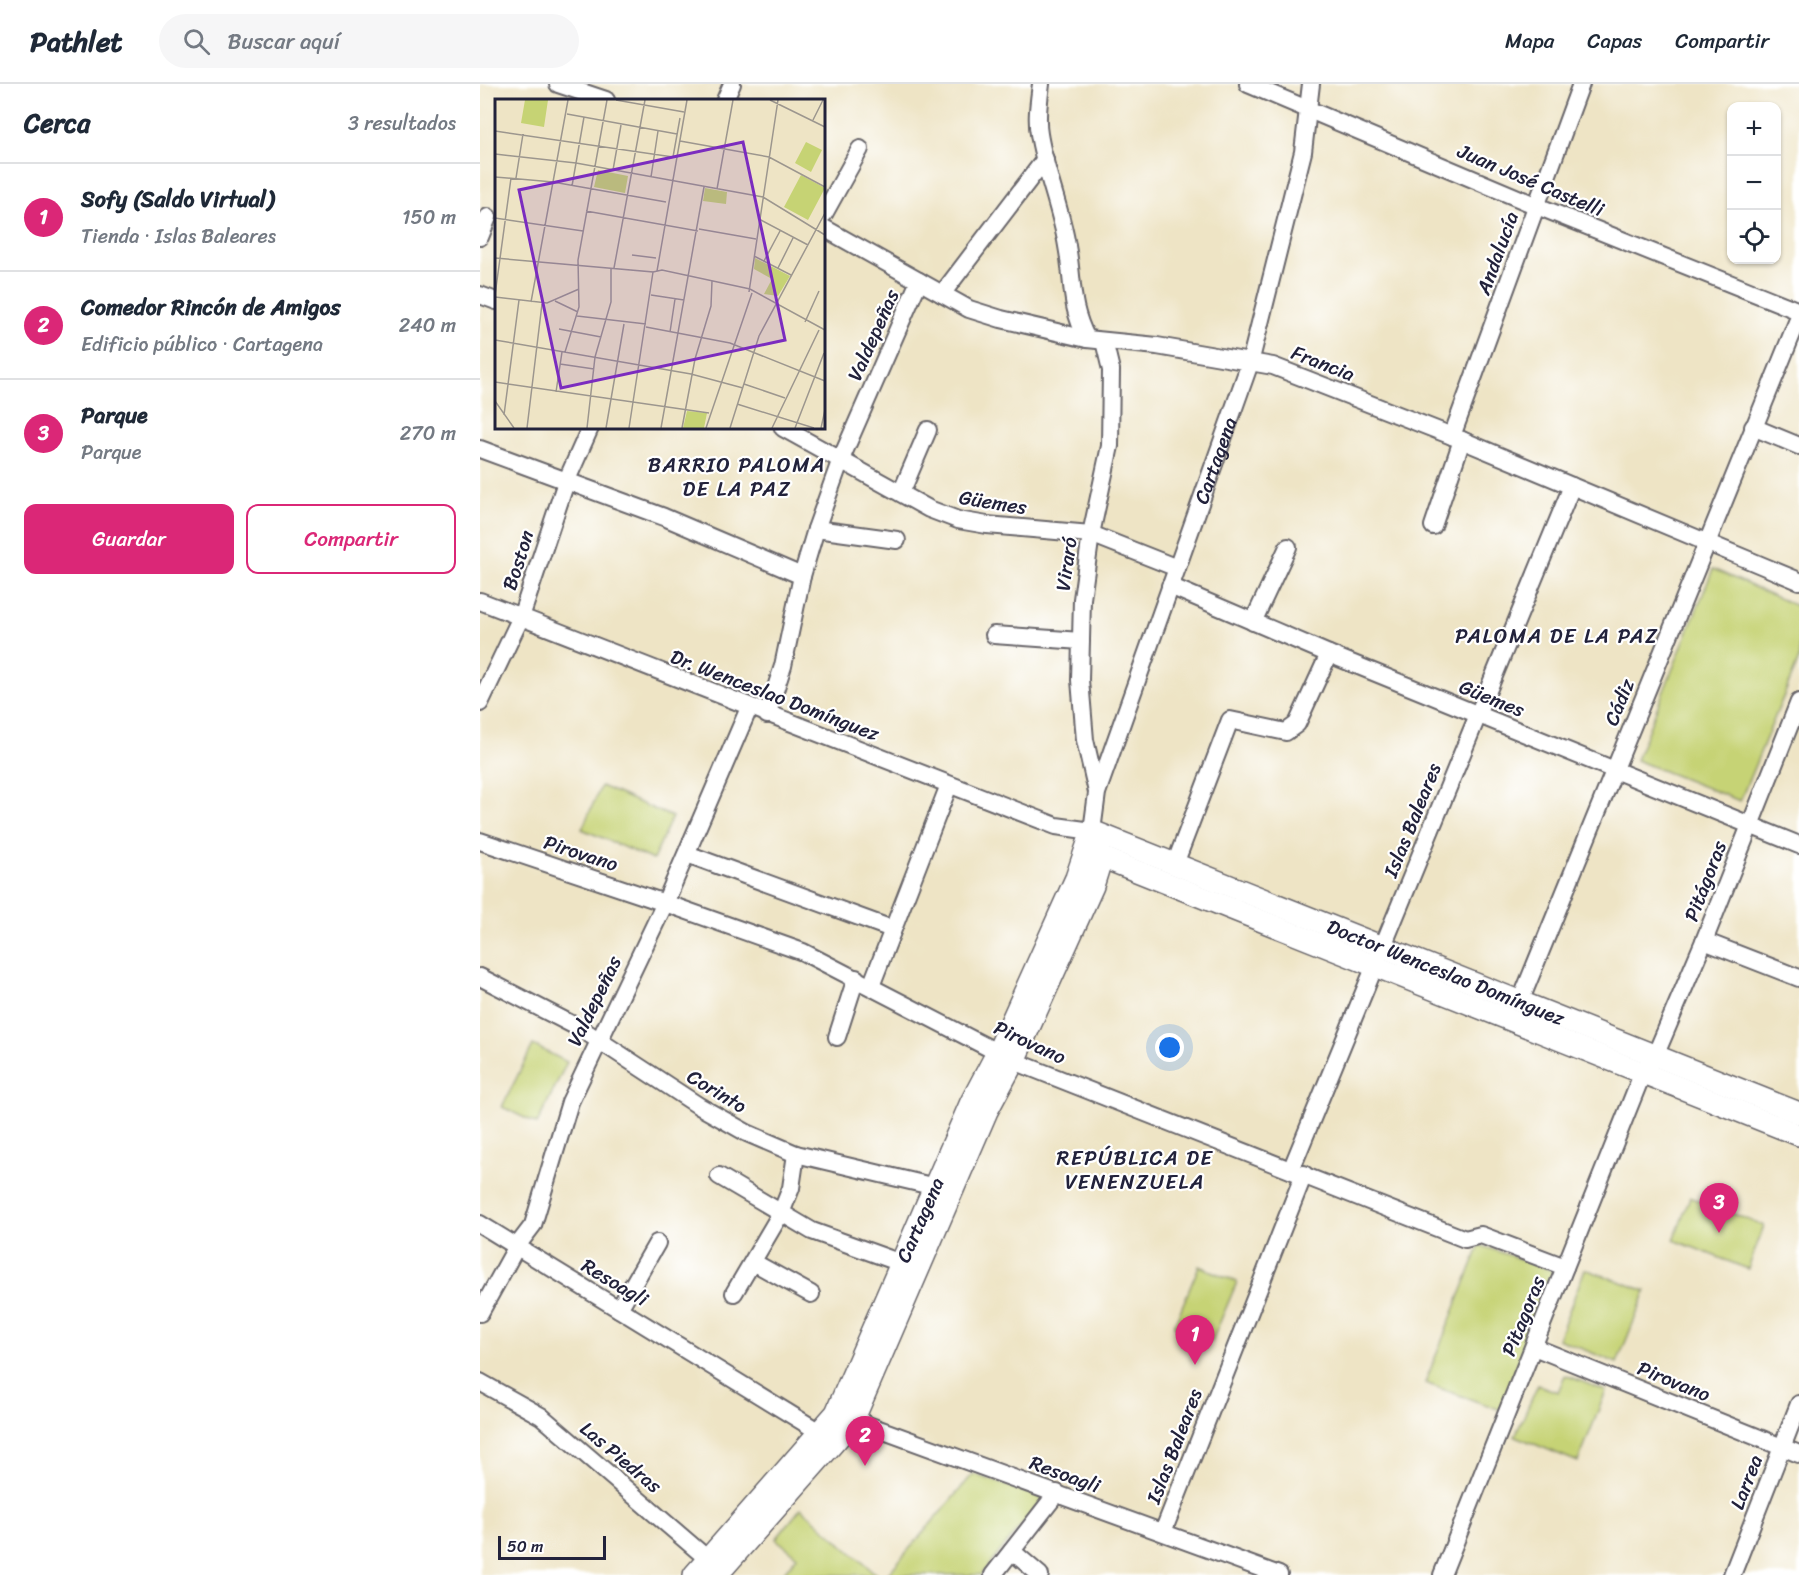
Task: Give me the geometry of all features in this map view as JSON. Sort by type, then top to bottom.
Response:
[{"type":"main road","name":"Doctor Wenceslao Domínguez","points":[[1093,846],[1379,956],[1649,1064],[1798,1111]]},
{"type":"main road","name":"Doctor Wenceslao Domínguez","points":[[1093,846],[1175,864],[1379,956],[1520,1002],[1799,1135]]},
{"type":"main road","name":"Cartagena","points":[[694,1575],[718,1570],[845,1417],[944,1189],[971,1102],[1006,1056],[1093,846]]},
{"type":"main road","name":"Cartagena","points":[[718,1570],[820,1433],[845,1417],[901,1263],[944,1189]]},
{"type":"street","points":[[558,84],[603,99]]},
{"type":"street","points":[[725,99],[732,84]]},
{"type":"street","points":[[1041,84],[1037,109],[1039,134],[1068,248],[1071,296],[1076,318],[1087,339]]},
{"type":"street","name":"Juan José Castelli","points":[[1248,84],[1537,206],[1799,311]]},
{"type":"street","name":"Cartagena","points":[[1093,846],[1097,793],[1250,363],[1303,152],[1310,109],[1311,84]]},
{"type":"street","name":"Andalucía","points":[[1433,526],[1457,438],[1581,84]]},
{"type":"street","points":[[825,212],[860,149]]},
{"type":"street","points":[[942,294],[1045,159]]},
{"type":"street","points":[[480,237],[488,217]]},
{"type":"street","name":"Francia","points":[[825,229],[969,309],[1001,319],[1087,339],[1156,345],[1273,366],[1457,438],[1799,581]]},
{"type":"street","name":"Valdepeñas","points":[[767,715],[791,636],[802,576],[816,529],[842,459],[919,280]]},
{"type":"street","points":[[480,295],[495,301]]},
{"type":"street","name":"Cádiz","points":[[1520,1002],[1799,317]]},
{"type":"street","name":"Viraró","points":[[1097,793],[1085,740],[1080,680],[1083,599],[1091,534],[1110,446],[1111,370],[1104,341]]},
{"type":"street","points":[[1753,427],[1799,446]]},
{"type":"street","name":"Boston","points":[[480,703],[521,617],[566,482],[590,429]]},
{"type":"street","name":"Güemes","points":[[785,429],[929,509],[958,520],[987,525],[1091,534],[1177,568]]},
{"type":"street","points":[[901,493],[928,430]]},
{"type":"street","points":[[480,449],[664,517],[802,576]]},
{"type":"street","name":"Islas Baleares","points":[[1163,1532],[1379,956],[1572,486]]},
{"type":"street","points":[[816,529],[897,540]]},
{"type":"street","points":[[1253,622],[1288,547]]},
{"type":"street","name":"Güemes","points":[[1170,586],[1479,716],[1799,845]]},
{"type":"street","name":"Dr. Wenceslao Domínguez","points":[[480,601],[1056,826],[1093,846]]},
{"type":"street","points":[[994,635],[1081,641]]},
{"type":"street","points":[[1175,864],[1230,720],[1287,732],[1297,724],[1329,654]]},
{"type":"street","name":"Valdepeñas","points":[[480,1312],[517,1246],[532,1225],[540,1206],[570,1102],[666,903],[749,708]]},
{"type":"street","name":"Pitágoras","points":[[1649,1064],[1704,941],[1749,824],[1798,709]]},
{"type":"street","points":[[837,1037],[892,929],[949,785]]},
{"type":"street","name":"Pirovano","points":[[480,842],[666,903],[803,952],[1006,1056],[1465,1239],[1481,1235],[1565,1267]]},
{"type":"street","points":[[687,854],[892,929]]},
{"type":"street","points":[[1704,941],[1799,978]]},
{"type":"street","name":"Corinto","points":[[480,977],[598,1040],[699,1106],[747,1133],[796,1154],[944,1189]]},
{"type":"street","name":"Pitagoras","points":[[1442,1575],[1649,1064]]},
{"type":"street","points":[[734,1293],[781,1213],[791,1188],[796,1154]]},
{"type":"street","points":[[719,1176],[813,1231],[901,1263]]},
{"type":"street","name":"Resoagli","points":[[480,1224],[820,1433]]},
{"type":"street","points":[[619,1309],[657,1244]]},
{"type":"street","points":[[753,1262],[811,1294]]},
{"type":"street","name":"Pirovano","points":[[1534,1347],[1799,1454]]},
{"type":"street","name":"Las Piedras","points":[[480,1382],[541,1416],[718,1570]]},
{"type":"street","name":"Larrea","points":[[1732,1575],[1799,1404]]},
{"type":"street","name":"Resoagli","points":[[845,1417],[1279,1575]]},
{"type":"street","points":[[993,1575],[1057,1493]]},
{"type":"street","points":[[1012,1551],[1040,1575]]},
{"type":"green space","points":[[1713,569],[1799,607],[1799,659],[1740,801],[1636,760]]},
{"type":"green space","points":[[601,786],[672,817],[653,860],[582,829]]},
{"type":"green space","points":[[533,1045],[567,1062],[537,1124],[502,1107]]},
{"type":"green space","points":[[1690,1197],[1764,1226],[1748,1269],[1674,1240]]},
{"type":"green space","points":[[1480,1245],[1559,1273],[1501,1410],[1425,1383]]},
{"type":"green space","points":[[1199,1266],[1237,1282],[1212,1341],[1174,1326]]},
{"type":"green space","points":[[1585,1269],[1646,1291],[1617,1363],[1558,1339]]},
{"type":"green space","points":[[1565,1375],[1606,1391],[1578,1462],[1515,1436],[1538,1385],[1558,1392]]},
{"type":"green space","points":[[973,1474],[1044,1498],[981,1575],[887,1575]]},
{"type":"green space","points":[[801,1508],[877,1575],[782,1575],[797,1556],[776,1539]]},
{"type":"place","name":"Parque","points":[[1719,1233]]},
{"type":"place","name":"Sofy (Saldo Virtual)","points":[[1195,1365]]},
{"type":"place","name":"Comedor Rincón de Amigos","points":[[865,1466]]},
{"type":"district","name":"BARRIO PALOMA DE LA PAZ","points":[[737,477]]},
{"type":"district","name":"PALOMA DE LA PAZ","points":[[1557,636]]},
{"type":"district","name":"REPÚBLICA DE VENENZUELA","points":[[1135,1170]]}]
